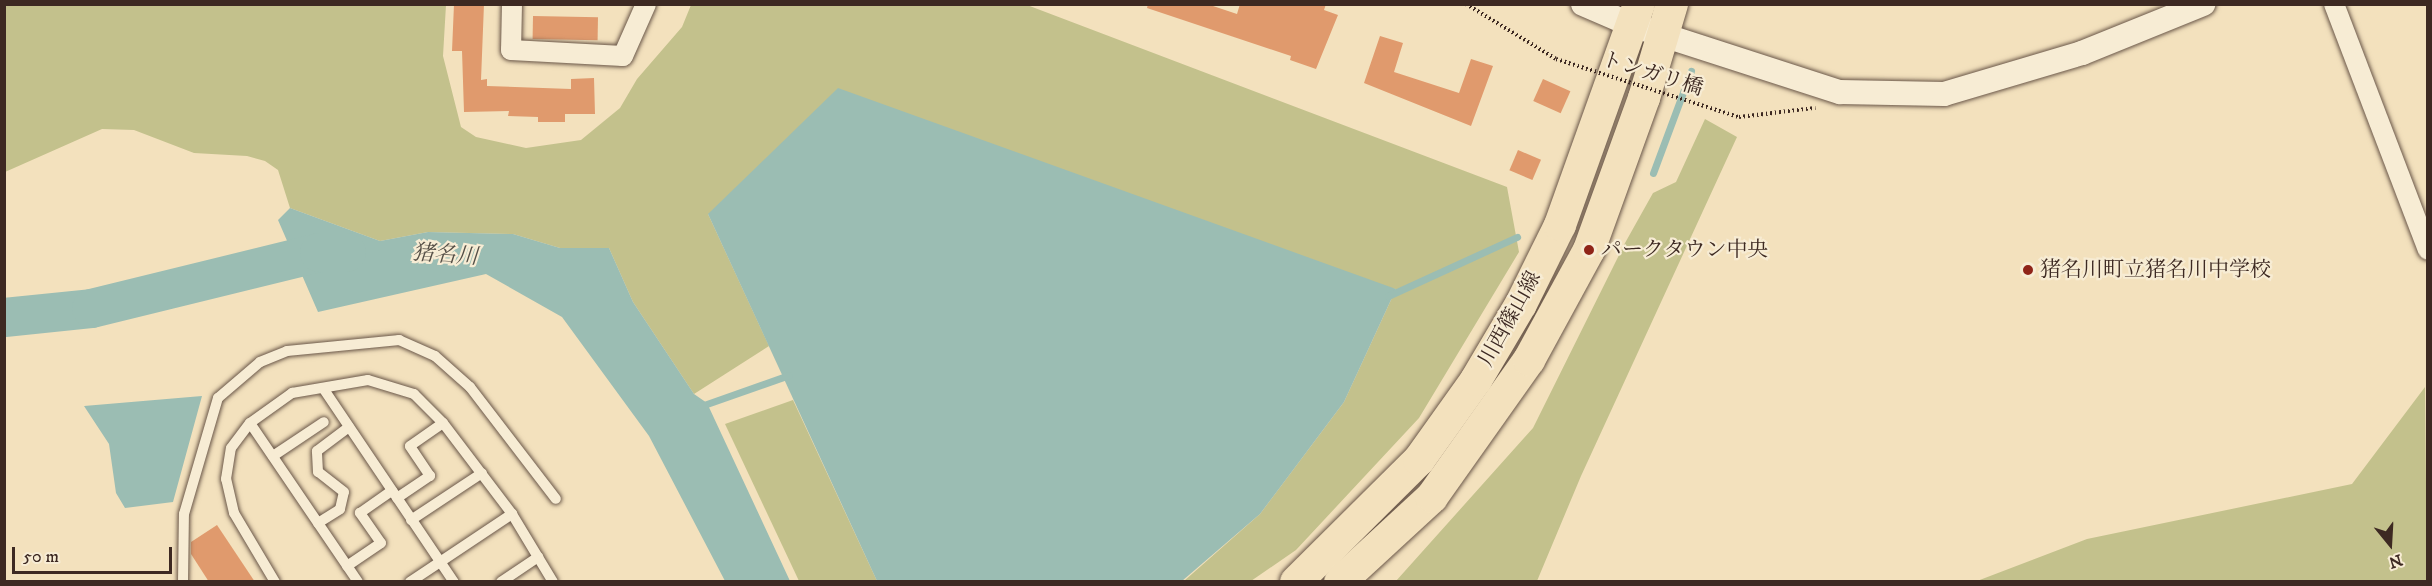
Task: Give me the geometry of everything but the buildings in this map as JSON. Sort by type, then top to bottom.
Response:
[{"type":"main road","name":"川西篠山線","points":[[1296,582],[1419,460],[1476,380],[1521,304],[1560,225],[1635,15]]},
{"type":"main road","name":"川西篠山線","points":[[1340,582],[1432,497],[1530,360],[1589,250],[1669,19]]},
{"type":"street","points":[[512,4],[511,50],[623,56],[646,4]]},
{"type":"street","points":[[1583,4],[1635,15],[1669,19],[1840,92],[1944,94],[2082,52],[2204,4]]},
{"type":"street","points":[[2334,4],[2427,250]]},
{"type":"lane","points":[[183,582],[184,514],[218,398],[260,362],[287,351],[399,340],[435,356],[470,387],[556,499]]},
{"type":"lane","points":[[275,582],[234,513],[226,479],[231,448],[250,423],[292,393],[368,380],[388,383],[414,394],[443,423],[512,514],[553,582]]},
{"type":"lane","points":[[323,388],[454,582]]},
{"type":"lane","points":[[273,456],[324,422]]},
{"type":"lane","points":[[250,423],[358,582]]},
{"type":"lane","points":[[347,566],[381,543],[360,513],[430,476],[410,446],[443,423]]},
{"type":"lane","points":[[318,523],[340,509],[344,492],[318,471],[317,452],[349,427]]},
{"type":"lane","points":[[411,520],[482,473]]},
{"type":"lane","points":[[410,582],[512,514]]},
{"type":"lane","points":[[501,582],[538,557]]},
{"type":"path","name":"トンガリ橋","points":[[1466,4],[1556,59],[1738,117]]},
{"type":"shaded area","points":[[5,5],[446,5],[443,56],[461,127],[476,137],[526,148],[581,140],[620,108],[637,79],[682,27],[691,5],[1027,5],[1507,187],[1519,252],[1419,418],[1296,550],[1251,581],[1184,581],[1260,514],[1344,402],[1396,289],[708,214],[769,346],[694,394],[633,302],[609,248],[560,248],[513,234],[428,232],[380,241],[290,208],[278,170],[265,161],[247,156],[194,153],[134,130],[102,129],[5,172]]},
{"type":"shaded area","points":[[1705,119],[1737,137],[1581,476],[1537,581],[1396,581],[1533,428],[1625,243],[1653,193],[1676,182]]},
{"type":"shaded area","points":[[2425,387],[2427,581],[1977,581],[2087,539],[2352,484]]},
{"type":"shaded area","points":[[793,400],[877,581],[799,581],[725,424]]},
{"type":"water","points":[[838,88],[1396,289],[1344,402],[1260,514],[1182,581],[877,581],[708,214]]},
{"type":"water","points":[[290,208],[380,241],[428,232],[513,234],[560,248],[609,248],[633,302],[694,394],[707,403],[790,581],[725,581],[649,436],[562,317],[486,274],[318,312],[278,220]]},
{"type":"water","points":[[202,396],[173,502],[125,508],[116,493],[109,444],[84,406]]},
{"type":"waterway","points":[[1653,173],[1691,71]]},
{"type":"waterway","points":[[1388,296],[1517,237]]},
{"type":"waterway","name":"猪名川","points":[[4,317],[91,308],[319,252],[346,252]]},
{"type":"waterway","points":[[701,406],[789,375]]},
{"type":"place","name":"パークタウン中央","points":[[1589,250]]},
{"type":"place","name":"猪名川町立猪名川中学校","points":[[2028,270]]}]
